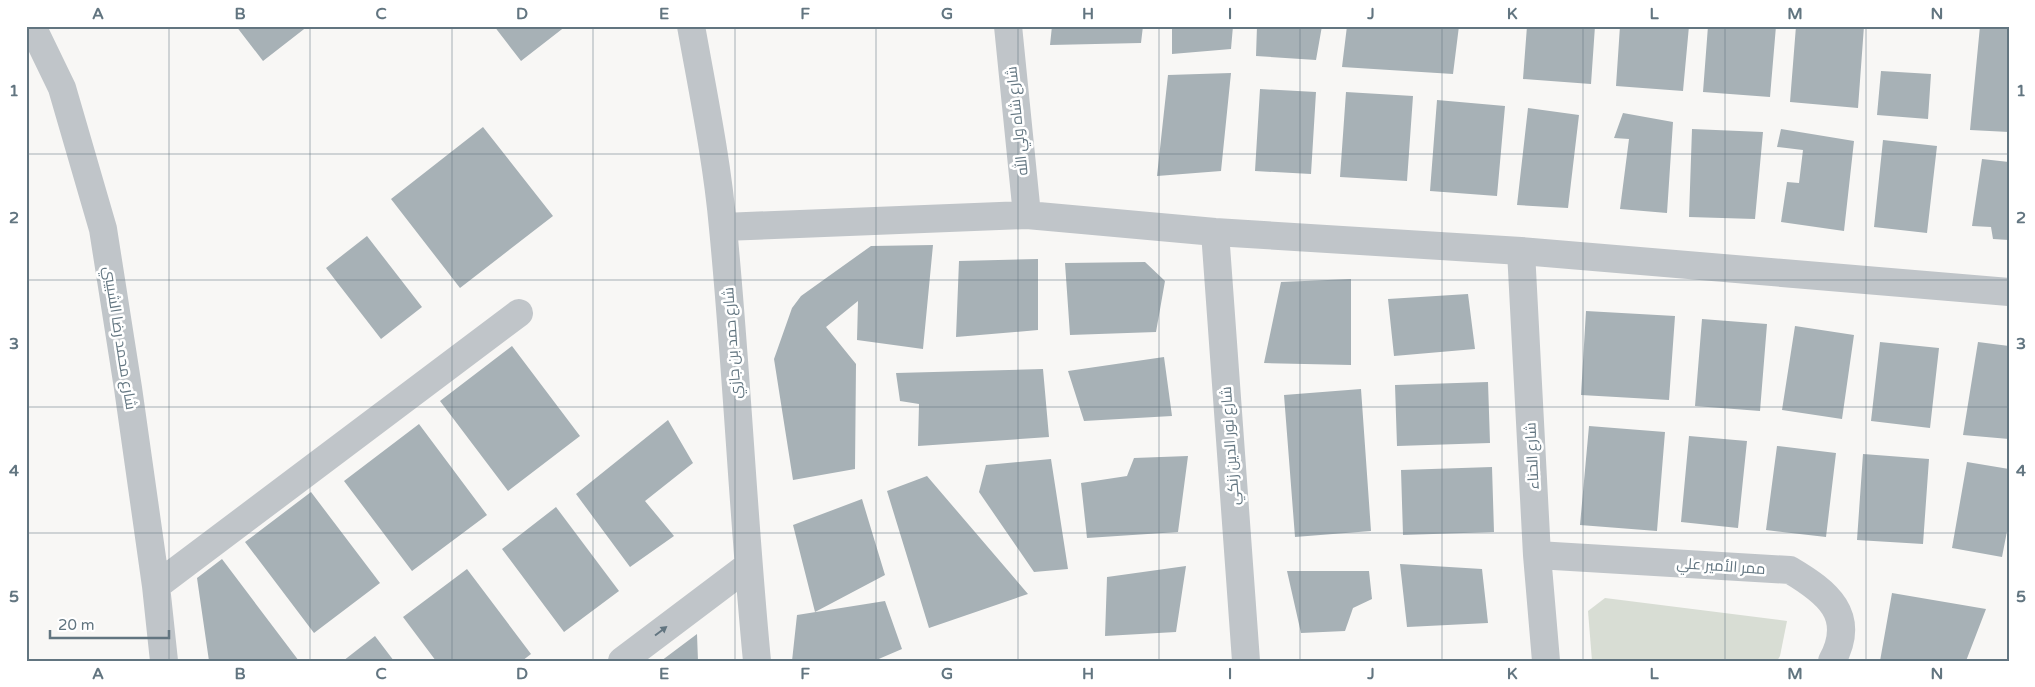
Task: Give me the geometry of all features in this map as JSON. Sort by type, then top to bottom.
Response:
[{"type":"street","name":"شارع محمد رضا الشبيبي","points":[[32,26],[62,88],[102,229],[128,388],[156,586],[164,661]]},
{"type":"street","name":"شارع حمد بن جازي","points":[[691,26],[716,164],[723,227],[748,566],[757,661]]},
{"type":"street","name":"شارع شاه ولي الله","points":[[1008,26],[1027,215]]},
{"type":"street","points":[[723,227],[1027,215],[1214,232],[1521,251],[2009,292]]},
{"type":"street","name":"شارع نور الدين زنكي","points":[[1214,232],[1246,661]]},
{"type":"street","name":"شارع الحناء","points":[[1521,251],[1537,555],[1546,661]]},
{"type":"street","points":[[156,586],[519,313]]},
{"type":"street","name":"ممر الأمير علي","points":[[1537,555],[1790,570],[1813,584],[1833,603],[1842,624],[1839,647],[1832,661]]},
{"type":"street","points":[[622,661],[748,566]]},
{"type":"shaded area","points":[[1605,598],[1787,621],[1780,656],[1777,661],[1592,661],[1588,611]]},
{"type":"building","points":[[236,26],[308,26],[263,61]]},
{"type":"building","points":[[494,26],[566,26],[521,61]]},
{"type":"building","points":[[1052,26],[1143,26],[1141,43],[1050,45]]},
{"type":"building","points":[[1172,26],[1233,26],[1231,49],[1172,54]]},
{"type":"building","points":[[1257,26],[1322,26],[1316,60],[1256,56]]},
{"type":"building","points":[[1347,26],[1459,26],[1453,74],[1342,67]]},
{"type":"building","points":[[1527,26],[1595,26],[1591,84],[1523,79]]},
{"type":"building","points":[[1620,26],[1689,26],[1683,91],[1616,86]]},
{"type":"building","points":[[1708,26],[1776,26],[1770,97],[1703,92]]},
{"type":"building","points":[[1796,26],[1864,26],[1858,108],[1790,102]]},
{"type":"building","points":[[1980,26],[2009,26],[2009,132],[1970,130]]},
{"type":"building","points":[[1881,71],[1931,74],[1928,119],[1877,115]]},
{"type":"building","points":[[1231,73],[1221,171],[1157,176],[1168,75]]},
{"type":"building","points":[[1260,89],[1316,92],[1311,174],[1255,171]]},
{"type":"building","points":[[1346,92],[1413,96],[1407,181],[1340,177]]},
{"type":"building","points":[[1437,100],[1505,106],[1497,196],[1430,191]]},
{"type":"building","points":[[1528,108],[1579,115],[1568,208],[1517,205]]},
{"type":"building","points":[[1623,113],[1673,122],[1667,213],[1620,209],[1629,139],[1614,138]]},
{"type":"building","points":[[483,127],[553,216],[460,288],[391,199]]},
{"type":"building","points":[[1692,129],[1763,132],[1755,219],[1689,217]]},
{"type":"building","points":[[1781,129],[1854,141],[1844,231],[1781,222],[1787,182],[1799,183],[1803,150],[1777,147]]},
{"type":"building","points":[[1883,140],[1937,146],[1927,233],[1874,227]]},
{"type":"building","points":[[1982,159],[2009,162],[2009,240],[1993,239],[1991,227],[1972,226]]},
{"type":"building","points":[[367,236],[422,307],[381,339],[326,268]]},
{"type":"building","points":[[933,245],[923,349],[857,340],[858,301],[826,327],[856,364],[855,469],[793,480],[774,359],[792,308],[801,296],[871,246]]},
{"type":"building","points":[[1038,259],[1038,330],[956,337],[959,261]]},
{"type":"building","points":[[1145,262],[1165,281],[1156,332],[1070,335],[1065,263]]},
{"type":"building","points":[[1351,279],[1351,365],[1264,363],[1281,282]]},
{"type":"building","points":[[1468,294],[1475,349],[1394,356],[1388,299]]},
{"type":"building","points":[[1586,311],[1675,316],[1669,400],[1581,395]]},
{"type":"building","points":[[1702,319],[1767,324],[1760,411],[1695,406]]},
{"type":"building","points":[[1795,326],[1854,335],[1842,419],[1782,410]]},
{"type":"building","points":[[1880,342],[1939,348],[1930,428],[1871,421]]},
{"type":"building","points":[[1978,342],[2009,346],[2009,439],[1963,435]]},
{"type":"building","points":[[512,346],[580,436],[508,491],[440,401]]},
{"type":"building","points":[[1164,357],[1172,416],[1084,421],[1068,371]]},
{"type":"building","points":[[1043,369],[1049,437],[918,446],[919,404],[900,401],[896,373]]},
{"type":"building","points":[[1488,382],[1490,443],[1397,446],[1395,385]]},
{"type":"building","points":[[1361,389],[1371,531],[1295,537],[1284,395]]},
{"type":"building","points":[[668,420],[693,463],[645,501],[674,536],[630,567],[576,494]]},
{"type":"building","points":[[419,424],[487,515],[412,571],[344,481]]},
{"type":"building","points":[[1589,426],[1665,432],[1657,531],[1580,525]]},
{"type":"building","points":[[1689,436],[1747,441],[1738,528],[1681,522]]},
{"type":"building","points":[[1777,446],[1836,453],[1826,537],[1766,530]]},
{"type":"building","points":[[1863,454],[1929,459],[1923,544],[1857,540]]},
{"type":"building","points":[[1188,456],[1178,532],[1087,538],[1081,483],[1127,476],[1134,458]]},
{"type":"building","points":[[1051,459],[1068,569],[1034,572],[979,492],[986,465]]},
{"type":"building","points":[[1967,462],[2009,469],[2009,521],[2002,557],[1952,548]]},
{"type":"building","points":[[1492,467],[1494,532],[1403,535],[1401,470]]},
{"type":"building","points":[[927,476],[1028,594],[929,628],[887,491]]},
{"type":"building","points":[[311,492],[380,583],[314,633],[245,542]]},
{"type":"building","points":[[862,499],[885,575],[815,612],[793,525]]},
{"type":"building","points":[[556,507],[619,591],[564,632],[502,549]]},
{"type":"building","points":[[222,559],[299,661],[209,661],[197,578]]},
{"type":"building","points":[[1400,564],[1482,569],[1488,623],[1407,627]]},
{"type":"building","points":[[1186,566],[1176,632],[1105,636],[1107,577]]},
{"type":"building","points":[[467,569],[531,654],[522,661],[436,661],[403,617]]},
{"type":"building","points":[[1287,571],[1369,571],[1372,599],[1353,608],[1345,631],[1301,633]]},
{"type":"building","points":[[1892,593],[1986,609],[1966,661],[1880,661]]},
{"type":"building","points":[[885,601],[902,649],[874,661],[792,661],[797,615]]},
{"type":"building","points":[[697,634],[698,661],[661,661]]},
{"type":"building","points":[[375,636],[394,661],[343,661]]}]
